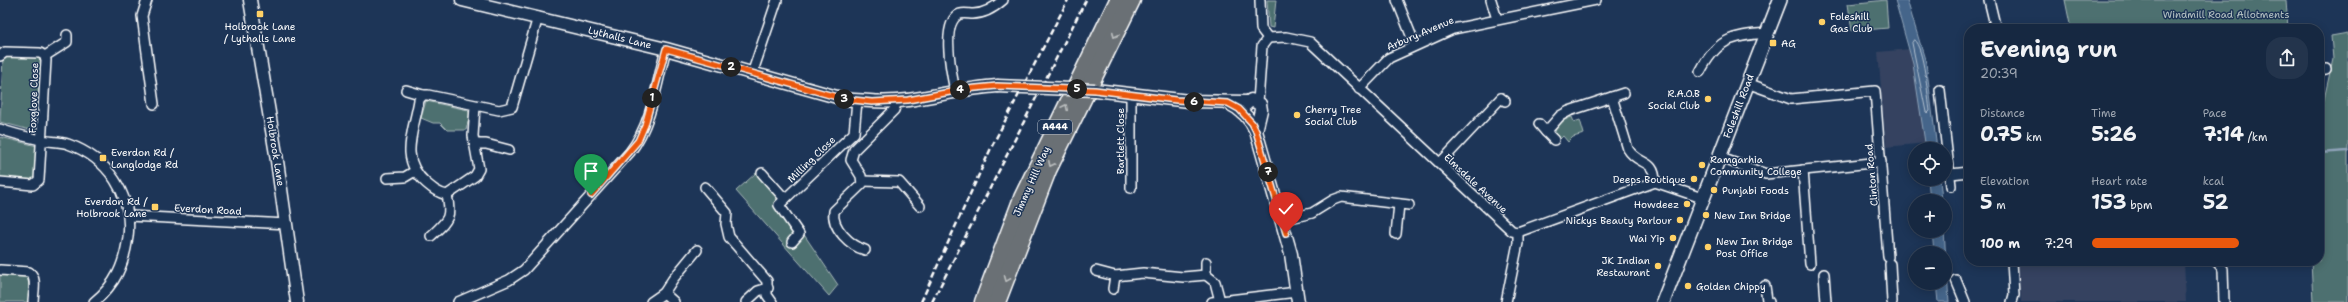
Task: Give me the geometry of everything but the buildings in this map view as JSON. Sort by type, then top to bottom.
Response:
[{"type":"highway","name":"Jimmy Hill Way","points":[[983,302],[998,258],[1022,198],[1118,0]]},
{"type":"highway","name":"Jimmy Hill Way","points":[[997,302],[1048,170],[1132,0]]},
{"type":"main road","name":"Foleshill Road","points":[[1663,302],[1702,198],[1780,0]]},
{"type":"main road","points":[[978,302],[998,258]]},
{"type":"street","points":[[147,0],[142,16],[154,104]]},
{"type":"street","name":"Holbrook Lane","points":[[250,0],[287,224],[297,302]]},
{"type":"street","name":"Lythalls Lane","points":[[462,0],[476,1],[666,49],[832,97],[857,101],[897,101],[955,91],[997,86],[1095,90],[1176,100],[1254,104]]},
{"type":"street","points":[[752,74],[777,0]]},
{"type":"street","points":[[955,91],[948,47],[956,18],[962,14],[976,14],[990,10],[1003,0]]},
{"type":"street","points":[[1228,103],[1245,115],[1254,118],[1254,104],[1260,87],[1262,46],[1268,38],[1261,29],[1260,0]]},
{"type":"street","points":[[1397,0],[1415,45]]},
{"type":"street","points":[[1491,0],[1497,20]]},
{"type":"street","name":"Arbury Avenue","points":[[1359,89],[1389,58],[1453,29],[1596,0]]},
{"type":"street","points":[[1988,0],[1995,24]]},
{"type":"street","points":[[406,90],[423,95],[499,110],[512,107],[538,17]]},
{"type":"street","points":[[1700,72],[1714,48],[1726,41],[1742,36],[1767,33]]},
{"type":"street","points":[[44,56],[67,42],[67,35]]},
{"type":"street","name":"Elmsdale Avenue","points":[[1268,38],[1286,38],[1310,42],[1511,230],[1518,232]]},
{"type":"street","points":[[458,302],[510,280],[524,270],[630,152],[638,141],[645,125],[666,49]]},
{"type":"street","name":"Foxglove Close","points":[[0,56],[5,52],[40,53],[46,60],[39,180],[37,183],[0,182]]},
{"type":"street","name":"Clinton Road","points":[[1747,83],[1791,99],[1875,91],[1892,302]]},
{"type":"street","points":[[1940,90],[1947,142]]},
{"type":"street","points":[[1546,132],[1560,116],[1624,93]]},
{"type":"street","name":"Bartlett Close","points":[[1131,94],[1131,188]]},
{"type":"street","points":[[423,95],[419,100],[409,152],[409,160],[414,171],[438,193],[447,195],[475,176],[479,169],[472,125],[475,106]]},
{"type":"street","points":[[1612,97],[1628,149],[1632,156],[1648,163],[1653,169],[1655,182]]},
{"type":"street","points":[[1440,163],[1501,98]]},
{"type":"street","name":"Milling Close","points":[[762,173],[785,199],[854,133],[857,101]]},
{"type":"street","points":[[862,181],[852,165],[852,155],[894,110],[897,101]]},
{"type":"street","points":[[1254,104],[1243,106],[1245,115],[1256,131]]},
{"type":"street","points":[[1096,271],[1115,276],[1143,273],[1183,277],[1206,275],[1215,282],[1216,302],[1298,297],[1292,254],[1256,131],[1254,104]]},
{"type":"street","points":[[1539,124],[1554,140]]},
{"type":"street","points":[[0,129],[42,140],[68,144],[104,167],[121,188],[129,216],[125,258],[120,272],[113,283],[94,302]]},
{"type":"street","points":[[475,144],[486,144],[509,150]]},
{"type":"street","points":[[1718,157],[1762,173],[1881,162]]},
{"type":"street","points":[[1803,170],[1810,264]]},
{"type":"street","points":[[387,178],[405,177],[414,171]]},
{"type":"street","points":[[1952,174],[1964,173]]},
{"type":"street","points":[[862,181],[899,182],[920,206]]},
{"type":"street","points":[[862,181],[860,186],[836,207],[833,216],[836,225],[856,247],[865,250]]},
{"type":"street","points":[[1506,302],[1518,244],[1518,232],[1655,182],[1702,198]]},
{"type":"street","points":[[705,186],[727,213],[726,224],[732,241],[767,281],[767,295],[772,302]]},
{"type":"street","points":[[431,236],[445,222],[450,211],[447,195]]},
{"type":"street","points":[[1282,220],[1312,213],[1332,200],[1341,197],[1409,206]]},
{"type":"street","points":[[785,199],[779,205],[799,234],[792,242]]},
{"type":"street","points":[[1396,234],[1399,204]]},
{"type":"street","name":"Everdon Road","points":[[129,216],[287,224]]},
{"type":"street","points":[[651,302],[664,293],[673,279],[697,250]]},
{"type":"street","points":[[1206,262],[1206,275]]},
{"type":"street","points":[[2012,266],[2014,295],[2012,302]]},
{"type":"street","points":[[2221,266],[2224,274],[2224,302]]},
{"type":"street","points":[[0,270],[29,272],[32,274],[34,279],[33,302]]},
{"type":"street","points":[[1824,274],[1826,302]]},
{"type":"street","points":[[1113,289],[1115,276]]},
{"type":"street","points":[[1956,280],[1965,302]]},
{"type":"street","points":[[1765,286],[1767,300],[1769,302]]},
{"type":"street","points":[[746,302],[758,291],[768,288]]},
{"type":"street","points":[[664,293],[674,302]]},
{"type":"shaded area","points":[[1910,49],[1921,104],[1926,142],[1908,142],[1908,145],[1886,147],[1878,52]]},
{"type":"shaded area","points":[[2018,266],[2184,266],[2186,302],[2021,302]]},
{"type":"green space","points":[[1267,0],[1276,0],[1273,28],[1269,27]]},
{"type":"green space","points":[[1886,0],[1888,28],[1852,31],[1848,4]]},
{"type":"green space","name":"Windmill Road Allotments","points":[[2065,0],[2286,0],[2288,24],[2070,24]]},
{"type":"green space","points":[[2348,33],[2348,302],[2313,302],[2311,266],[2324,266],[2324,100],[2333,59],[2331,36]]},
{"type":"green space","points":[[6,55],[40,57],[42,60],[38,132],[0,122],[3,58]]},
{"type":"green space","points":[[426,101],[468,110],[470,114],[466,130],[447,130],[440,123],[433,123],[421,118]]},
{"type":"green space","points":[[1572,117],[1574,122],[1580,120],[1584,134],[1573,137],[1568,142],[1563,136],[1560,139],[1555,133],[1555,130],[1566,119]]},
{"type":"green space","points":[[0,137],[37,146],[35,179],[33,181],[0,179]]},
{"type":"green space","points":[[756,173],[784,205],[838,285],[829,296],[736,191]]},
{"type":"green space","points":[[0,274],[28,275],[30,278],[29,302],[0,302]]},
{"type":"water","points":[[1895,0],[1907,0],[1926,63],[1936,142],[1925,142],[1913,64]]},
{"type":"water","points":[[1929,186],[1941,186],[1941,194],[1929,194]]},
{"type":"water","points":[[1933,238],[1944,238],[1945,246],[1933,246]]},
{"type":"water","points":[[1937,290],[1948,290],[1949,302],[1938,302]]},
{"type":"waterway","points":[[2324,153],[2348,151]]},
{"type":"railway","points":[[921,302],[992,146],[1068,0]]},
{"type":"railway","points":[[932,302],[1086,0]]},
{"type":"place","name":"Holbrook Lane / Lythalls Lane","points":[[260,14]]},
{"type":"place","name":"Foleshill Gas Club","points":[[1822,22]]},
{"type":"place","name":"AG","points":[[1773,43]]},
{"type":"place","name":"R.A.O.B Social Club","points":[[1708,99]]},
{"type":"place","name":"Cherry Tree Social Club","points":[[1297,115]]},
{"type":"place","name":"Everdon Rd / Langlodge Rd","points":[[103,158]]},
{"type":"place","name":"Ramgarhia Community College","points":[[1702,165]]},
{"type":"place","name":"Deeps Boutique","points":[[1694,179]]},
{"type":"place","name":"Punjabi Foods","points":[[1714,190]]},
{"type":"place","name":"Howdeez","points":[[1687,204]]},
{"type":"place","name":"Everdon Rd / Holbrook Lane","points":[[155,207]]},
{"type":"place","name":"New Inn Bridge","points":[[1706,215]]},
{"type":"place","name":"Nickys Beauty Parlour","points":[[1680,220]]},
{"type":"place","name":"Wai Yip","points":[[1673,238]]},
{"type":"place","name":"New Inn Bridge Post Office","points":[[1708,247]]},
{"type":"place","name":"JK Indian Restaurant","points":[[1658,266]]},
{"type":"place","name":"Golden Chippy","points":[[1688,286]]},
{"type":"route","points":[[591,195],[638,141],[645,125],[666,49],[818,94],[858,101],[885,102],[908,100],[976,88],[1017,86],[1095,90],[1176,100],[1228,103],[1239,109],[1252,123],[1256,131],[1286,233]]}]
